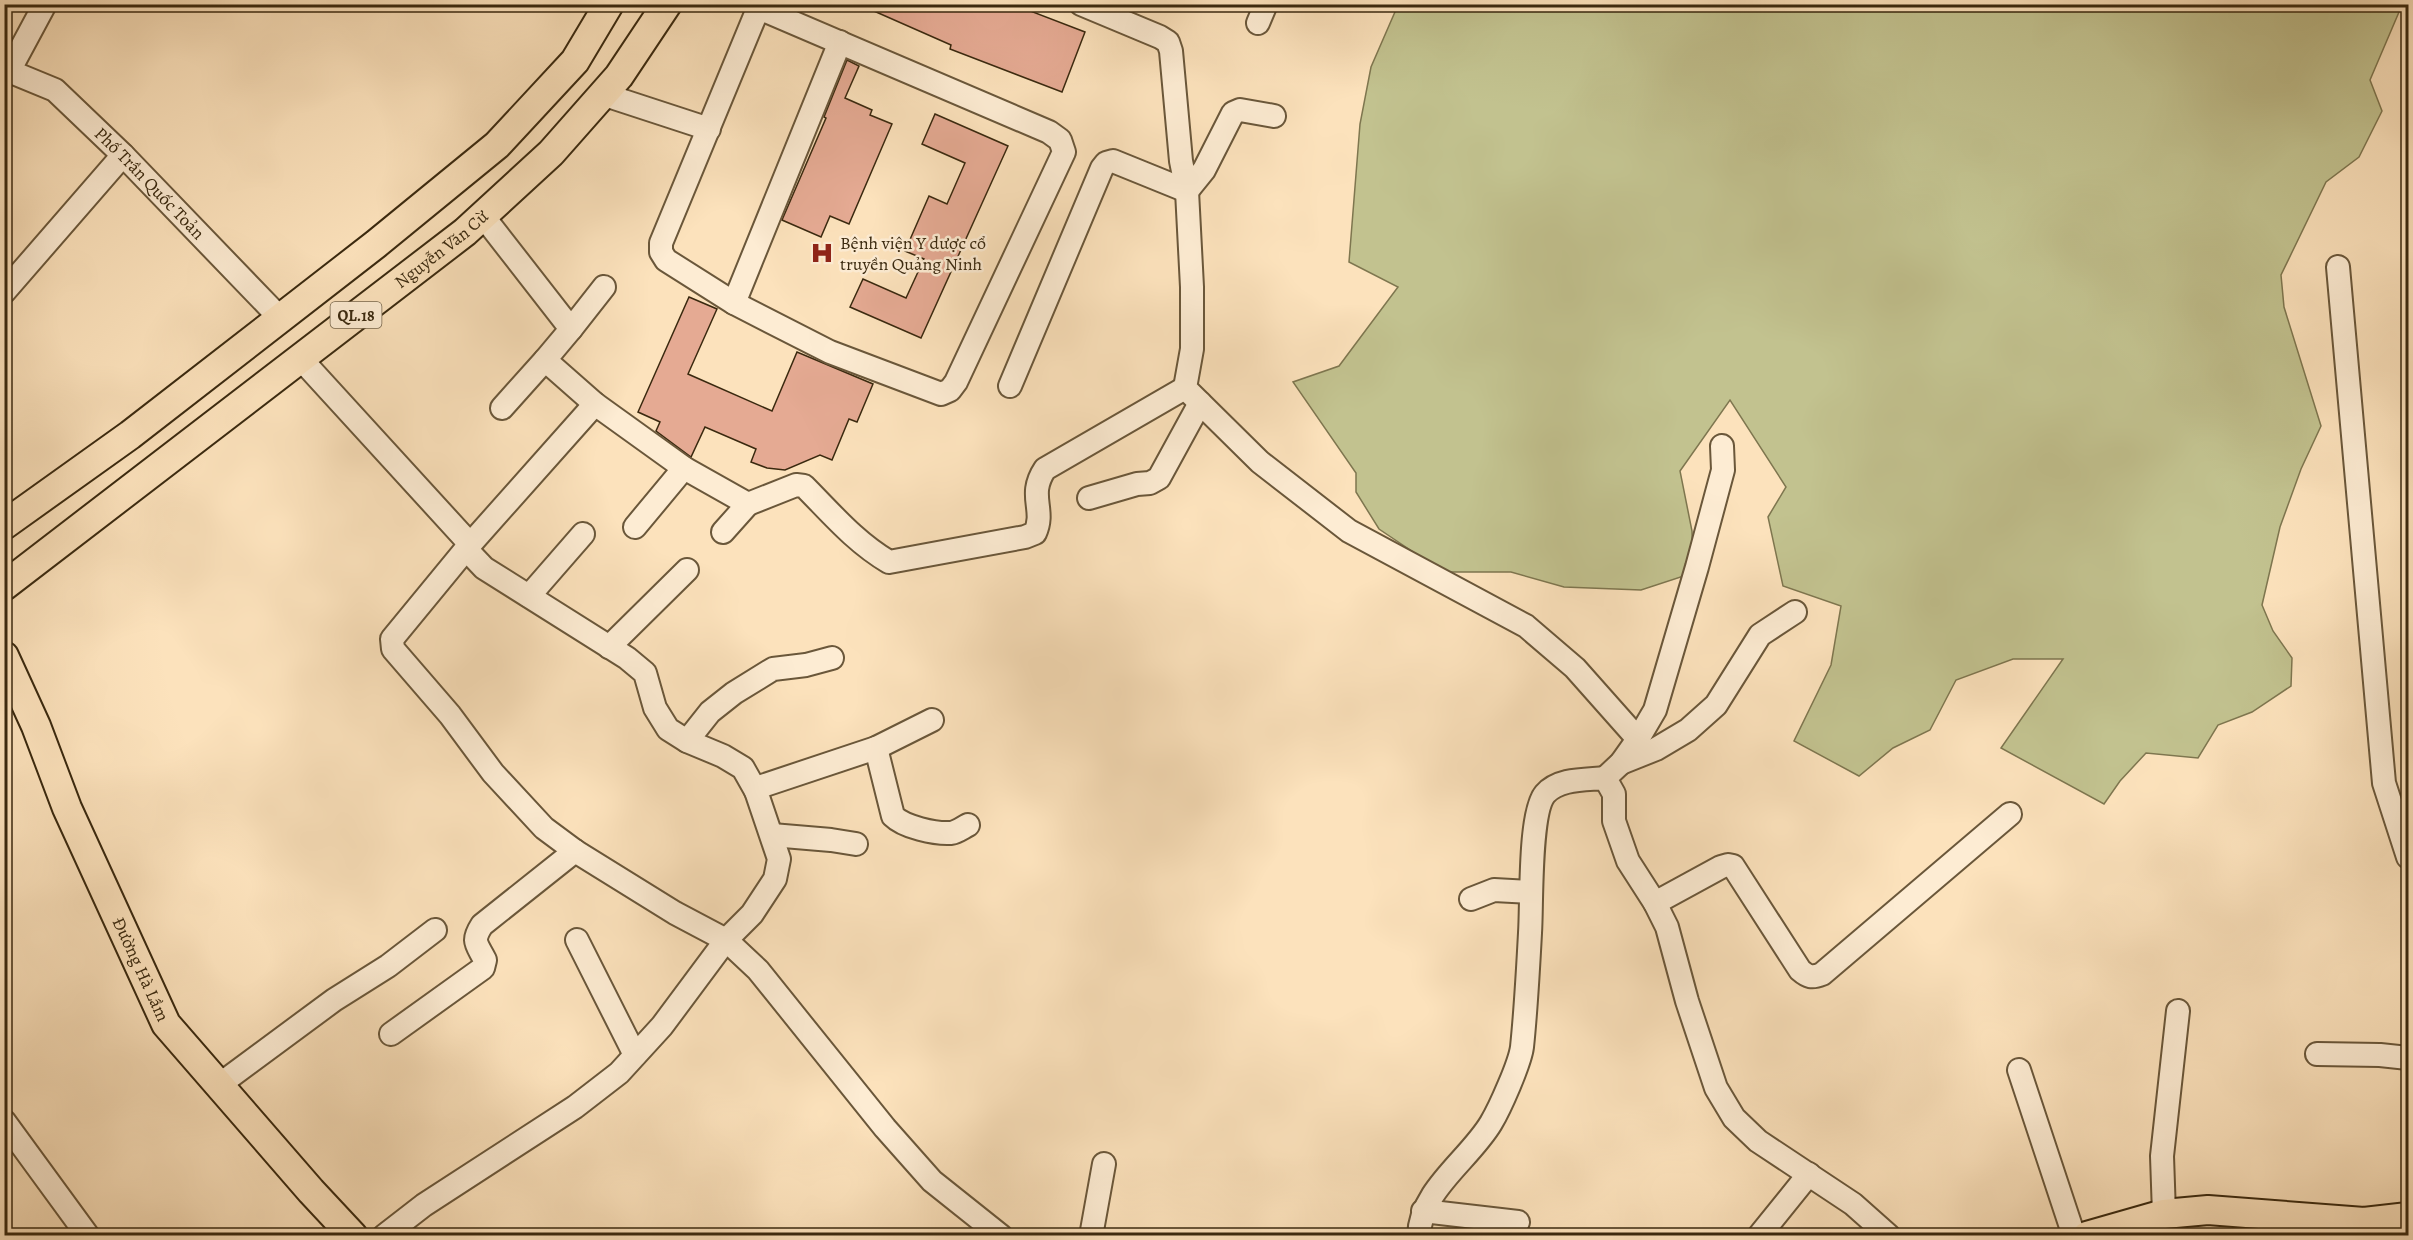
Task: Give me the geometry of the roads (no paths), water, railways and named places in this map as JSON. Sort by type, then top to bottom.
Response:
[{"type":"main road","name":"QL.18","points":[[4,525],[130,435],[376,244],[497,145],[575,61],[609,4]]},
{"type":"main road","name":"Nguyễn Văn Cừ","points":[[4,586],[483,216],[552,153],[619,75],[667,4]]},
{"type":"main road","name":"Đường Hà Lầm","points":[[4,656],[36,726],[67,808],[166,1024],[353,1236]]},
{"type":"main road","points":[[2087,1236],[2164,1214],[2208,1210],[2364,1222],[2409,1217]]},
{"type":"street","points":[[7,70],[45,4]]},
{"type":"street","points":[[1081,4],[1168,42],[1181,161],[1187,191],[1192,287],[1190,372],[1193,395],[1159,478],[1150,483],[1137,484],[1089,498]]},
{"type":"street","points":[[759,6],[840,42],[1049,132],[1059,140],[1064,152],[956,382],[950,390],[941,394],[830,351],[734,303],[666,260],[661,252],[662,243],[759,6]]},
{"type":"street","points":[[734,303],[840,42]]},
{"type":"street","name":"Phố Trần Quốc Toản","points":[[7,70],[55,90],[123,155],[280,318]]},
{"type":"street","points":[[602,94],[709,129]]},
{"type":"street","points":[[1187,191],[1204,170],[1233,113],[1240,110],[1274,116]]},
{"type":"street","points":[[4,292],[123,155]]},
{"type":"street","points":[[1010,386],[1106,163],[1113,161],[1187,191]]},
{"type":"street","points":[[483,216],[571,329]]},
{"type":"street","points":[[2338,267],[2384,783],[2409,857]]},
{"type":"street","points":[[502,408],[545,360],[604,287]]},
{"type":"street","points":[[300,358],[468,547],[484,568],[627,658],[645,673],[655,708],[668,729],[742,768],[756,791],[779,859],[775,879],[752,914],[726,940],[662,1026],[619,1073],[575,1107],[424,1204],[384,1236]]},
{"type":"street","points":[[545,360],[595,404],[684,468],[748,504]]},
{"type":"street","points":[[723,532],[748,504],[796,485],[804,486],[853,536],[889,562],[1025,537],[1035,533],[1039,524],[1036,486],[1045,469],[1193,395]]},
{"type":"street","points":[[1193,395],[1260,462],[1349,531],[1526,626],[1575,668],[1638,739]]},
{"type":"street","points":[[595,404],[468,547],[392,639],[393,649],[450,715],[493,773],[544,828],[575,851],[675,913],[726,940],[758,970],[885,1128],[932,1181],[1000,1235]]},
{"type":"street","points":[[1722,446],[1723,470],[1698,567],[1655,710],[1638,739],[1613,771],[1614,821],[1628,861],[1655,903],[1667,927],[1687,1001],[1716,1088],[1734,1118],[1758,1141],[1853,1204],[1889,1236]]},
{"type":"street","points":[[635,527],[684,468]]},
{"type":"street","points":[[529,596],[583,534]]},
{"type":"street","points":[[609,647],[687,570]]},
{"type":"street","points":[[1419,1236],[1419,1221],[1423,1211],[1491,1123],[1522,1051],[1537,820],[1544,795],[1558,783],[1613,771],[1688,730],[1716,705],[1760,635],[1795,612]]},
{"type":"street","points":[[687,741],[710,712],[734,693],[773,669],[806,665],[832,658]]},
{"type":"street","points":[[756,791],[762,786],[876,748],[932,720]]},
{"type":"street","points":[[876,748],[892,816],[899,823],[932,832],[953,833],[968,825]]},
{"type":"street","points":[[1655,903],[1721,867],[1733,866],[1800,970],[1806,976],[1814,978],[1822,974],[2010,814]]},
{"type":"street","points":[[772,835],[856,844]]},
{"type":"street","points":[[391,1034],[483,968],[485,960],[475,942],[475,935],[482,926],[575,851]]},
{"type":"street","points":[[1471,899],[1494,890],[1532,892]]},
{"type":"street","points":[[219,1085],[334,1000],[388,966],[435,930]]},
{"type":"street","points":[[577,940],[635,1055]]},
{"type":"street","points":[[2164,1214],[2162,1156],[2178,1011]]},
{"type":"street","points":[[2318,1054],[2380,1055],[2409,1059]]},
{"type":"street","points":[[2019,1070],[2074,1236]]},
{"type":"street","points":[[4,1121],[88,1236]]},
{"type":"street","points":[[1091,1236],[1104,1164]]},
{"type":"street","points":[[1759,1236],[1809,1174]]},
{"type":"street","points":[[1423,1211],[1518,1222]]},
{"type":"place","name":"Bệnh viện Y dược cổ truyền Quảng Ninh","points":[[822,253]]}]
